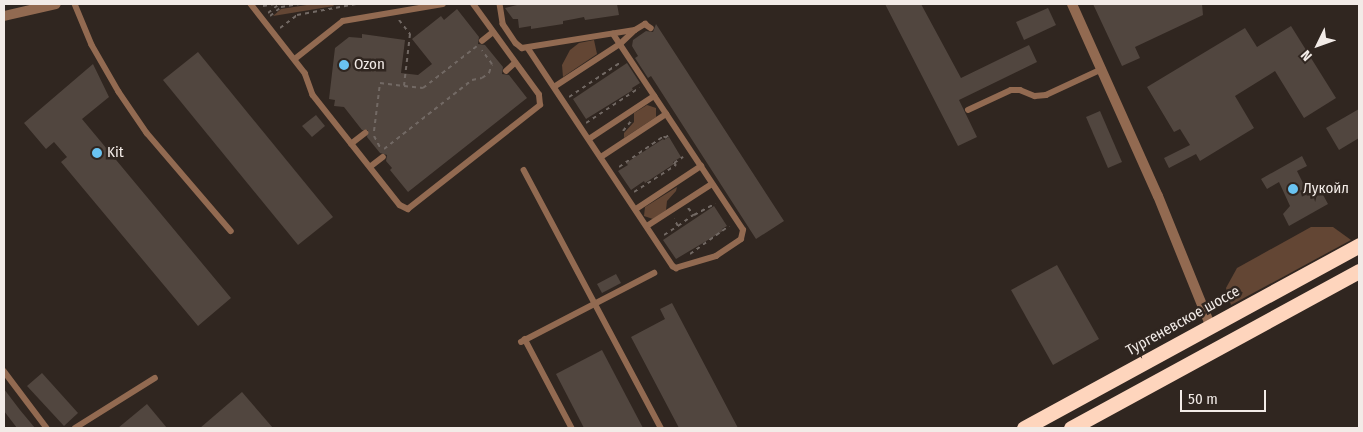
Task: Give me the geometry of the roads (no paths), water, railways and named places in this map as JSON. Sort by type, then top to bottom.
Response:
[{"type":"highway","name":"Тургеневское шоссе","points":[[1024,428],[1359,245]]},
{"type":"highway","points":[[1071,428],[1359,271]]},
{"type":"street","points":[[4,16],[56,4]]},
{"type":"street","points":[[1072,4],[1158,196],[1210,325]]},
{"type":"lane","points":[[75,4],[92,44],[119,92],[148,133],[231,231]]},
{"type":"lane","points":[[252,4],[305,73],[313,95],[400,205],[408,209],[540,105],[539,95],[473,4]]},
{"type":"lane","points":[[295,59],[343,21],[443,4]]},
{"type":"lane","points":[[500,4],[504,24],[520,47],[528,48],[636,30]]},
{"type":"lane","points":[[554,87],[620,44],[645,24],[650,28]]},
{"type":"lane","points":[[482,41],[493,32]]},
{"type":"lane","points":[[528,48],[676,268],[716,256],[744,235],[701,166],[613,34]]},
{"type":"lane","points":[[506,71],[516,63]]},
{"type":"lane","points":[[968,110],[1011,90],[1020,90],[1035,96],[1046,95],[1102,69]]},
{"type":"lane","points":[[589,139],[654,96]]},
{"type":"lane","points":[[601,157],[666,114]]},
{"type":"lane","points":[[351,144],[365,134]]},
{"type":"lane","points":[[370,167],[383,157]]},
{"type":"lane","points":[[636,209],[701,166]]},
{"type":"lane","points":[[524,170],[661,428]]},
{"type":"lane","points":[[647,226],[671,214],[712,184]]},
{"type":"lane","points":[[572,428],[523,340],[654,274]]},
{"type":"lane","points":[[4,371],[46,428]]},
{"type":"lane","points":[[75,428],[154,378]]},
{"type":"place","name":"Ozon","points":[[344,65]]},
{"type":"place","name":"Kit","points":[[97,153]]},
{"type":"place","name":"Лукойл","points":[[1293,189]]}]
